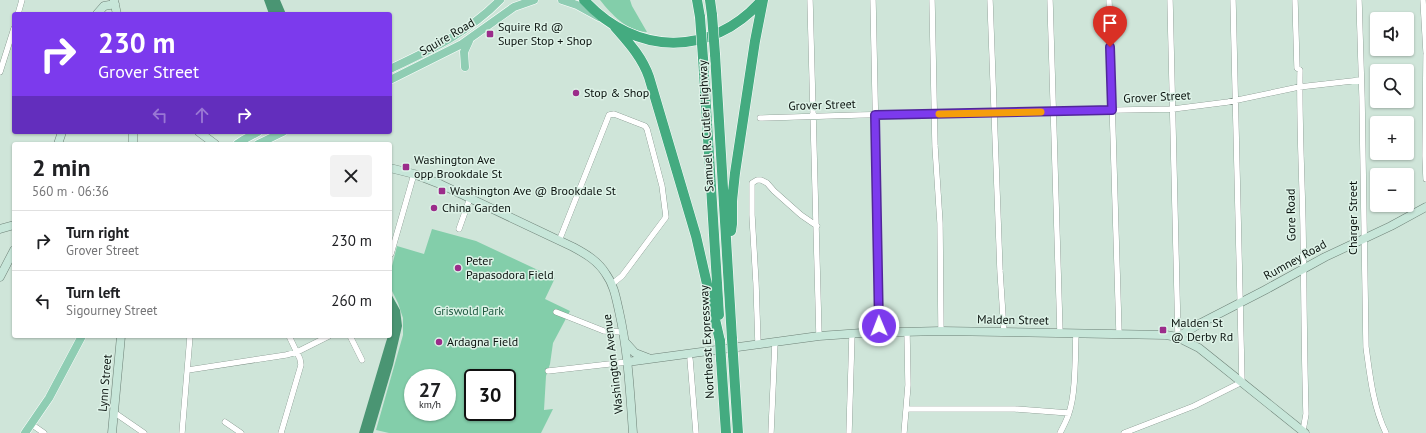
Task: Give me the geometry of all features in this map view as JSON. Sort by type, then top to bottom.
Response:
[{"type":"highway","points":[[584,0],[596,13],[613,25],[634,36],[671,43],[711,36],[731,27],[746,16],[763,0]]},
{"type":"highway","name":"Samuel R. Cutler Highway","points":[[697,0],[700,17],[703,58],[715,249]]},
{"type":"highway","name":"Samuel R. Cutler Highway","points":[[710,0],[715,54],[727,251]]},
{"type":"highway","points":[[727,251],[732,224],[732,200],[737,161],[755,41],[763,0]]},
{"type":"highway","points":[[613,25],[637,53],[649,77],[696,236],[720,341]]},
{"type":"highway","name":"Northeast Expressway","points":[[715,249],[726,433]]},
{"type":"highway","name":"Northeast Expressway","points":[[727,251],[738,433]]},
{"type":"main road","name":"Squire Road","points":[[392,68],[464,31],[479,20],[500,0]]},
{"type":"main road","name":"Squire Road","points":[[392,79],[470,40],[509,9],[519,4],[534,0]]},
{"type":"main road","points":[[562,0],[577,5],[613,25]]},
{"type":"main road","points":[[464,67],[464,52],[470,40]]},
{"type":"main road","points":[[240,142],[254,134]]},
{"type":"main road","points":[[262,142],[280,134]]},
{"type":"main road","points":[[25,433],[49,398],[81,338]]},
{"type":"street","points":[[19,12],[22,0]]},
{"type":"street","points":[[810,0],[819,336]]},
{"type":"street","points":[[873,0],[880,333]]},
{"type":"street","points":[[932,0],[935,114],[940,212],[940,331]]},
{"type":"street","points":[[990,0],[1000,270],[1004,332]]},
{"type":"street","points":[[1050,0],[1060,333]]},
{"type":"street","points":[[1109,0],[1119,334]]},
{"type":"street","points":[[1170,0],[1178,337]]},
{"type":"street","points":[[1124,433],[1194,406],[1242,382],[1233,0]]},
{"type":"street","name":"Gore Road","points":[[1295,0],[1297,68],[1300,70],[1299,128],[1302,176],[1306,414],[1304,432]]},
{"type":"street","name":"Charger Street","points":[[1359,0],[1362,80],[1366,347],[1370,380],[1386,433]]},
{"type":"street","points":[[1423,0],[1426,54],[1426,178]]},
{"type":"street","points":[[98,12],[102,7],[115,2],[116,12]]},
{"type":"street","points":[[0,72],[12,34]]},
{"type":"street","name":"Grover Street","points":[[760,118],[1173,109],[1235,100],[1300,87],[1362,80]]},
{"type":"street","points":[[559,241],[609,116],[614,114],[643,125],[648,129],[662,186],[666,217],[620,278],[612,284]]},
{"type":"street","points":[[202,134],[212,142]]},
{"type":"street","name":"Washington Avenue","points":[[392,168],[414,174],[440,184],[559,241],[593,259],[604,271],[612,284],[624,336],[633,433]]},
{"type":"street","points":[[392,251],[414,174]]},
{"type":"street","points":[[758,344],[752,183],[757,180],[765,182],[801,215],[817,226]]},
{"type":"street","points":[[459,229],[470,198]]},
{"type":"street","name":"Rumney Road","points":[[1178,337],[1199,324],[1325,257],[1391,226],[1426,207]]},
{"type":"street","points":[[0,229],[12,226]]},
{"type":"street","points":[[0,277],[12,254]]},
{"type":"street","points":[[556,312],[600,330],[624,336],[629,348],[635,353],[651,359]]},
{"type":"street","name":"Malden Street","points":[[548,371],[690,356],[758,344],[819,336],[852,334],[940,331],[1166,335],[1178,337],[1200,348],[1304,432]]},
{"type":"street","points":[[904,433],[908,385],[907,332]]},
{"type":"street","points":[[1060,433],[1069,413],[1075,368],[1076,333]]},
{"type":"street","points":[[849,433],[852,334]]},
{"type":"street","name":"Lynn Street","points":[[112,433],[121,338]]},
{"type":"street","points":[[182,433],[190,338]]},
{"type":"street","points":[[281,433],[301,365],[291,338]]},
{"type":"street","points":[[188,370],[286,356],[325,338]]},
{"type":"street","points":[[351,338],[362,360]]},
{"type":"street","points":[[771,433],[775,342]]},
{"type":"street","points":[[690,356],[696,433]]},
{"type":"street","points":[[906,409],[1015,409],[1069,413]]},
{"type":"street","points":[[115,413],[144,433]]},
{"type":"street","points":[[225,422],[241,433]]},
{"type":"street","points":[[31,424],[44,433]]},
{"type":"green space","points":[[600,0],[630,0],[647,32],[633,29],[620,21]]},
{"type":"green space","name":"Griswold Park","points":[[432,229],[476,241],[555,278],[545,299],[570,311],[553,343],[550,364],[546,376],[544,410],[553,409],[541,433],[389,433],[376,430],[403,335],[403,318],[392,291],[392,266],[397,246],[424,254]]},
{"type":"shaded area","points":[[264,0],[280,0],[285,12],[268,12]]},
{"type":"shaded area","points":[[392,296],[400,310],[402,326],[393,365],[373,433],[359,433],[387,338],[392,338]]},
{"type":"slow traffic","points":[[939,114],[1041,112]]},
{"type":"place","name":"Squire Rd @ Super Stop + Shop","points":[[490,34]]},
{"type":"place","name":"Stop & Shop","points":[[576,93]]},
{"type":"place","name":"Washington Ave opp Brookdale St","points":[[406,167]]},
{"type":"place","name":"Washington Ave @ Brookdale St","points":[[442,191]]},
{"type":"place","name":"China Garden","points":[[434,208]]},
{"type":"place","name":"Peter Papasodora Field","points":[[458,268]]},
{"type":"place","name":"Malden St @ Derby Rd","points":[[1163,330]]},
{"type":"place","name":"Ardagna Field","points":[[439,342]]},
{"type":"route","points":[[879,326],[875,115],[1112,110],[1110,47]]}]
